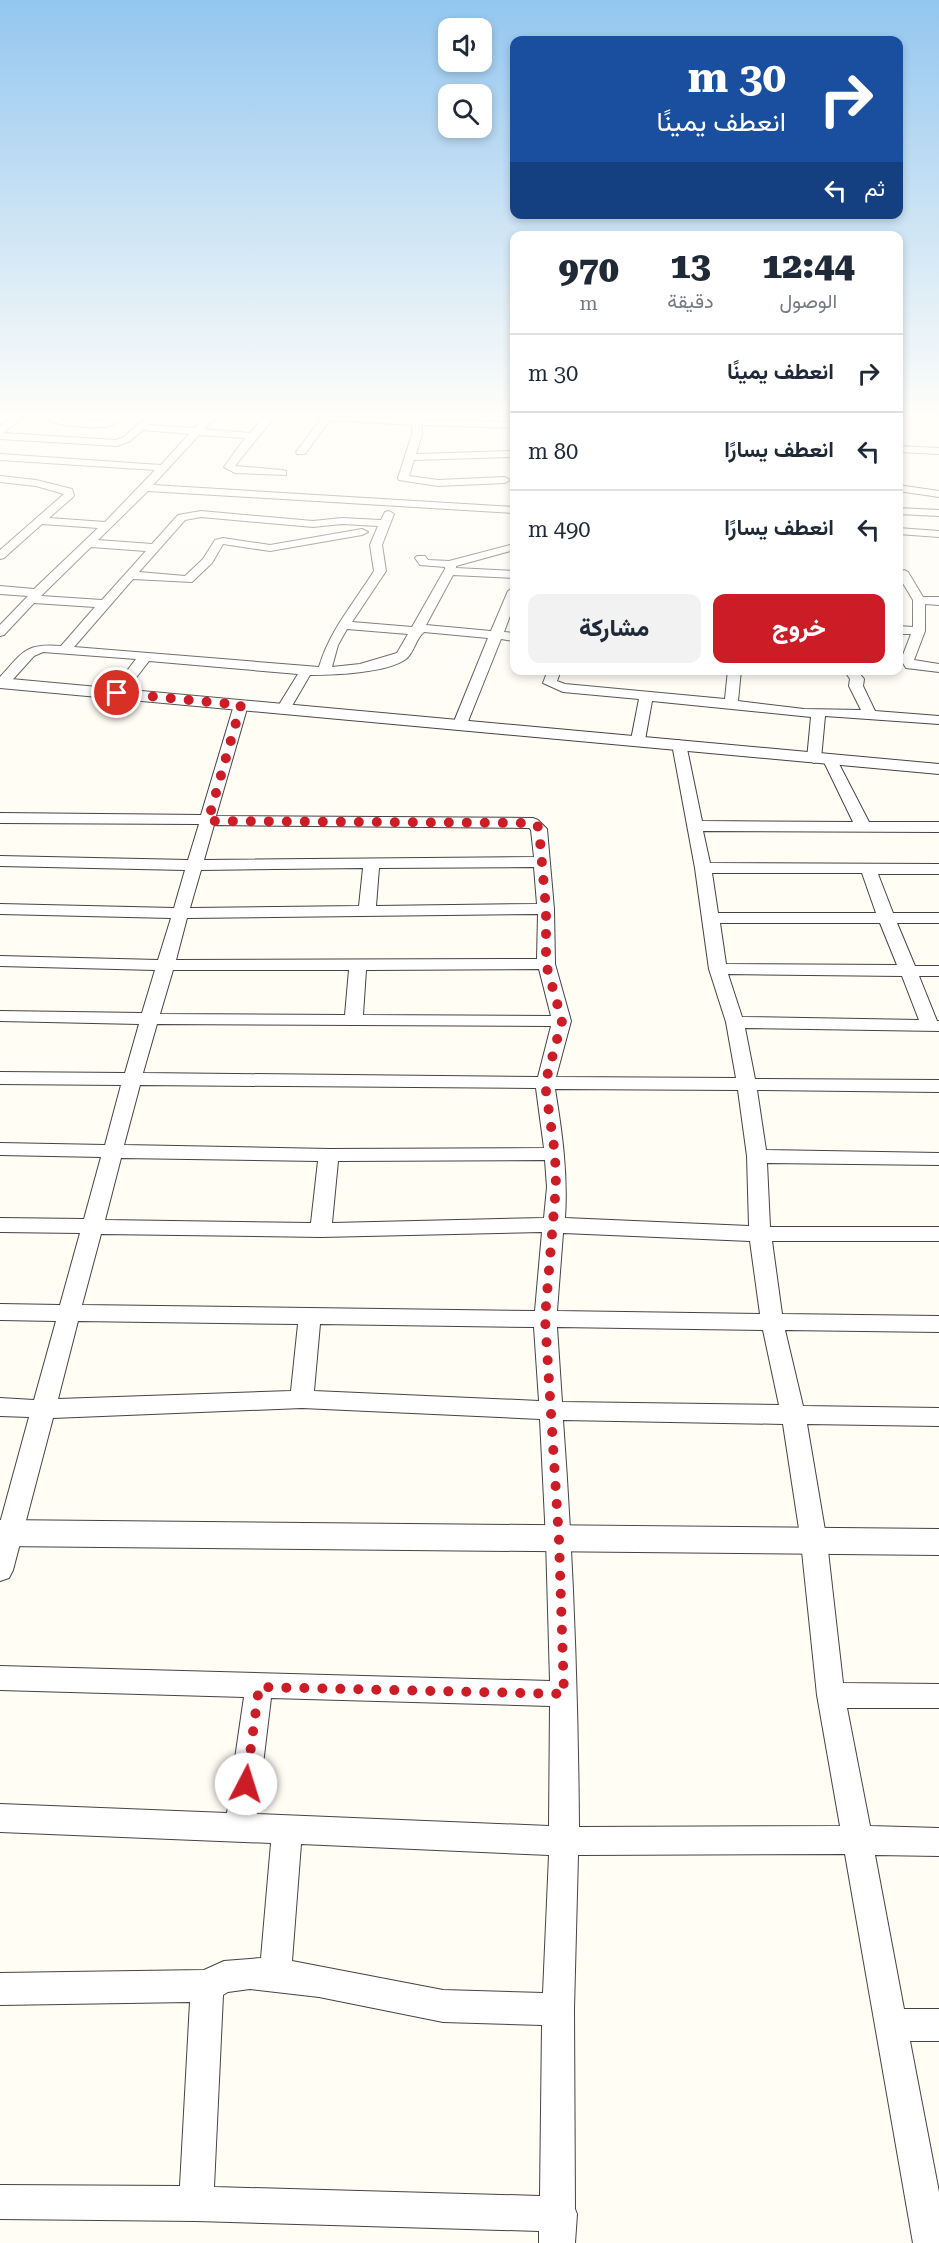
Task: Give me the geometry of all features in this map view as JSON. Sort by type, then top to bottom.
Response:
[{"type":"street","points":[[0,632],[33,596],[112,520]]},
{"type":"street","points":[[64,650],[178,520]]},
{"type":"street","points":[[253,520],[313,524],[342,521],[383,526]]},
{"type":"street","points":[[325,669],[332,645],[343,625],[361,602],[380,571],[376,545],[387,520]]},
{"type":"street","points":[[1,553],[40,521],[107,525]]},
{"type":"street","points":[[129,576],[188,580],[201,569],[219,542],[223,540],[270,548],[383,526]]},
{"type":"street","points":[[903,531],[939,534]]},
{"type":"street","points":[[88,543],[153,548]]},
{"type":"street","points":[[451,567],[510,550]]},
{"type":"street","points":[[421,558],[424,563],[510,574]]},
{"type":"street","points":[[1,683],[34,650],[64,650],[307,669],[356,669],[396,659],[402,656],[419,629],[451,567]]},
{"type":"street","points":[[904,574],[919,600],[919,631],[907,660],[911,664],[939,668]]},
{"type":"street","points":[[0,590],[102,604]]},
{"type":"street","points":[[919,600],[939,601]]},
{"type":"street","points":[[460,724],[510,601]]},
{"type":"street","points":[[343,625],[510,637]]},
{"type":"street","points":[[903,630],[919,631]]},
{"type":"street","points":[[117,693],[145,657]]},
{"type":"street","points":[[284,708],[307,669]]},
{"type":"street","points":[[553,675],[550,683],[554,687],[818,713],[939,720]]},
{"type":"street","points":[[731,704],[734,675]]},
{"type":"street","points":[[850,675],[870,715]]},
{"type":"street","points":[[1,683],[939,769]]},
{"type":"street","points":[[638,740],[646,696]]},
{"type":"street","points":[[0,1570],[4,1533],[44,1409],[132,1080],[152,1019],[179,913],[241,705]]},
{"type":"street","points":[[818,713],[822,759],[863,826]]},
{"type":"street","points":[[679,744],[703,868],[718,969],[735,1022],[747,1084],[757,1156],[760,1234],[772,1322],[793,1414],[814,1542],[831,1695],[892,2025],[933,2227]]},
{"type":"street","points":[[0,818],[533,823],[539,829],[546,909],[546,964],[562,1021],[545,1084],[555,1154],[556,1186],[545,1318],[559,1540],[564,1694],[564,1841],[558,2009],[558,2228],[196,2204],[0,2202]]},
{"type":"street","points":[[694,826],[939,827]]},
{"type":"street","points":[[0,861],[195,865],[542,862]]},
{"type":"street","points":[[367,912],[371,864]]},
{"type":"street","points":[[703,868],[939,869]]},
{"type":"street","points":[[735,1022],[935,1026],[884,918],[868,869]]},
{"type":"street","points":[[0,909],[179,913],[546,909]]},
{"type":"street","points":[[710,918],[939,918]]},
{"type":"street","points":[[0,961],[167,965],[546,964]]},
{"type":"street","points":[[354,1021],[358,964]]},
{"type":"street","points":[[718,969],[939,971]]},
{"type":"street","points":[[0,1016],[354,1021],[562,1021]]},
{"type":"street","points":[[0,1078],[939,1086]]},
{"type":"street","points":[[0,1149],[329,1155],[555,1154]]},
{"type":"street","points":[[321,1230],[329,1155]]},
{"type":"street","points":[[757,1156],[939,1159]]},
{"type":"street","points":[[0,1225],[321,1230],[553,1225],[760,1234],[939,1234]]},
{"type":"street","points":[[0,1312],[70,1315],[545,1318],[939,1324]]},
{"type":"street","points":[[302,1399],[310,1316]]},
{"type":"street","points":[[0,1407],[44,1409],[302,1399],[551,1411],[939,1417]]},
{"type":"street","points":[[4,1533],[939,1542]]},
{"type":"street","points":[[0,1678],[564,1694]]},
{"type":"street","points":[[240,1828],[259,1687]]},
{"type":"street","points":[[831,1695],[939,1696]]},
{"type":"street","points":[[0,1818],[564,1841],[939,1842]]},
{"type":"street","points":[[275,1974],[287,1830]]},
{"type":"street","points":[[0,1989],[207,1986],[217,1978],[232,1974],[275,1974],[442,2006],[558,2009]]},
{"type":"street","points":[[196,2204],[207,1986]]},
{"type":"street","points":[[892,2025],[939,2025]]},
{"type":"route","points":[[117,693],[241,705],[208,821],[533,823],[537,825],[546,909],[546,964],[562,1021],[545,1084],[555,1154],[556,1186],[545,1318],[559,1540],[564,1694],[259,1687],[246,1784]]}]
